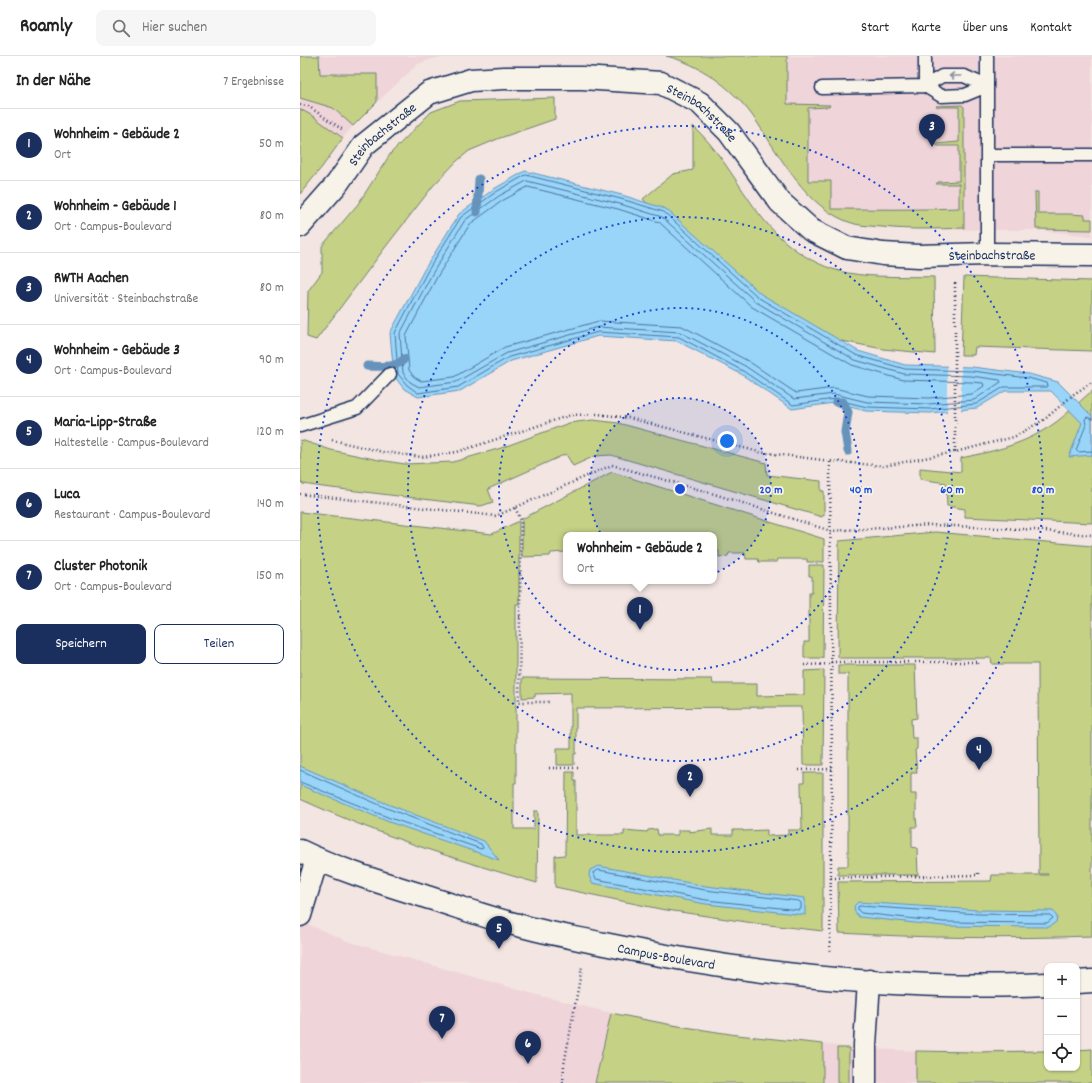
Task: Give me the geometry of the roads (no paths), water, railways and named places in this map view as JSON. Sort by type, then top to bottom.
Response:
[{"type":"street","name":"Steinbachstraße","points":[[300,226],[337,184],[364,146],[429,93],[471,80],[504,78],[582,78],[661,83],[700,103],[724,127],[780,202],[811,230],[847,248],[883,254],[919,256],[956,254],[1092,255]]},
{"type":"street","points":[[300,915],[308,855]]},
{"type":"street","name":"Campus-Boulevard","points":[[308,855],[400,888],[518,925],[652,954],[709,963],[829,978],[926,984],[1044,984]]},
{"type":"street","points":[[865,1083],[865,1045],[869,981]]},
{"type":"street","points":[[1080,982],[1092,981]]},
{"type":"lane","points":[[925,56],[925,86]]},
{"type":"lane","points":[[987,56],[987,254]]},
{"type":"lane","points":[[822,88],[925,86],[942,76],[964,76],[987,86]]},
{"type":"lane","points":[[925,86],[941,96],[965,95],[987,86]]},
{"type":"lane","points":[[987,155],[1092,155]]},
{"type":"lane","points":[[300,426],[357,408],[390,374]]},
{"type":"water","points":[[525,171],[622,195],[666,209],[761,294],[858,351],[905,365],[972,367],[1029,374],[1058,382],[1092,416],[1092,455],[1069,457],[1082,423],[1051,391],[1005,391],[977,408],[930,413],[866,411],[834,403],[792,409],[741,374],[677,341],[598,336],[511,361],[460,391],[418,397],[404,389],[394,376],[390,333],[424,270],[459,214],[494,189]]},
{"type":"water","points":[[300,766],[390,805],[484,841],[499,860],[389,822],[300,785]]},
{"type":"water","points":[[598,866],[706,886],[805,898],[805,915],[706,904],[592,883],[589,875],[590,870]]},
{"type":"water","points":[[858,902],[978,910],[1053,911],[1057,917],[1056,922],[1049,927],[943,926],[859,917],[855,912],[854,906]]},
{"type":"waterway","points":[[477,212],[479,179]]},
{"type":"waterway","points":[[367,366],[392,366],[404,359]]},
{"type":"waterway","points":[[836,402],[843,402],[848,412],[845,432],[848,451]]},
{"type":"place","name":"RWTH Aachen","points":[[932,147]]},
{"type":"place","name":"Wohnheim - Gebäude 2","points":[[640,630]]},
{"type":"place","name":"Wohnheim - Gebäude 3","points":[[979,770]]},
{"type":"place","name":"Wohnheim - Gebäude 1","points":[[690,797]]},
{"type":"place","name":"Maria-Lipp-Straße","points":[[499,949]]},
{"type":"place","name":"Cluster Photonik","points":[[442,1039]]},
{"type":"place","name":"Luca","points":[[528,1064]]}]
